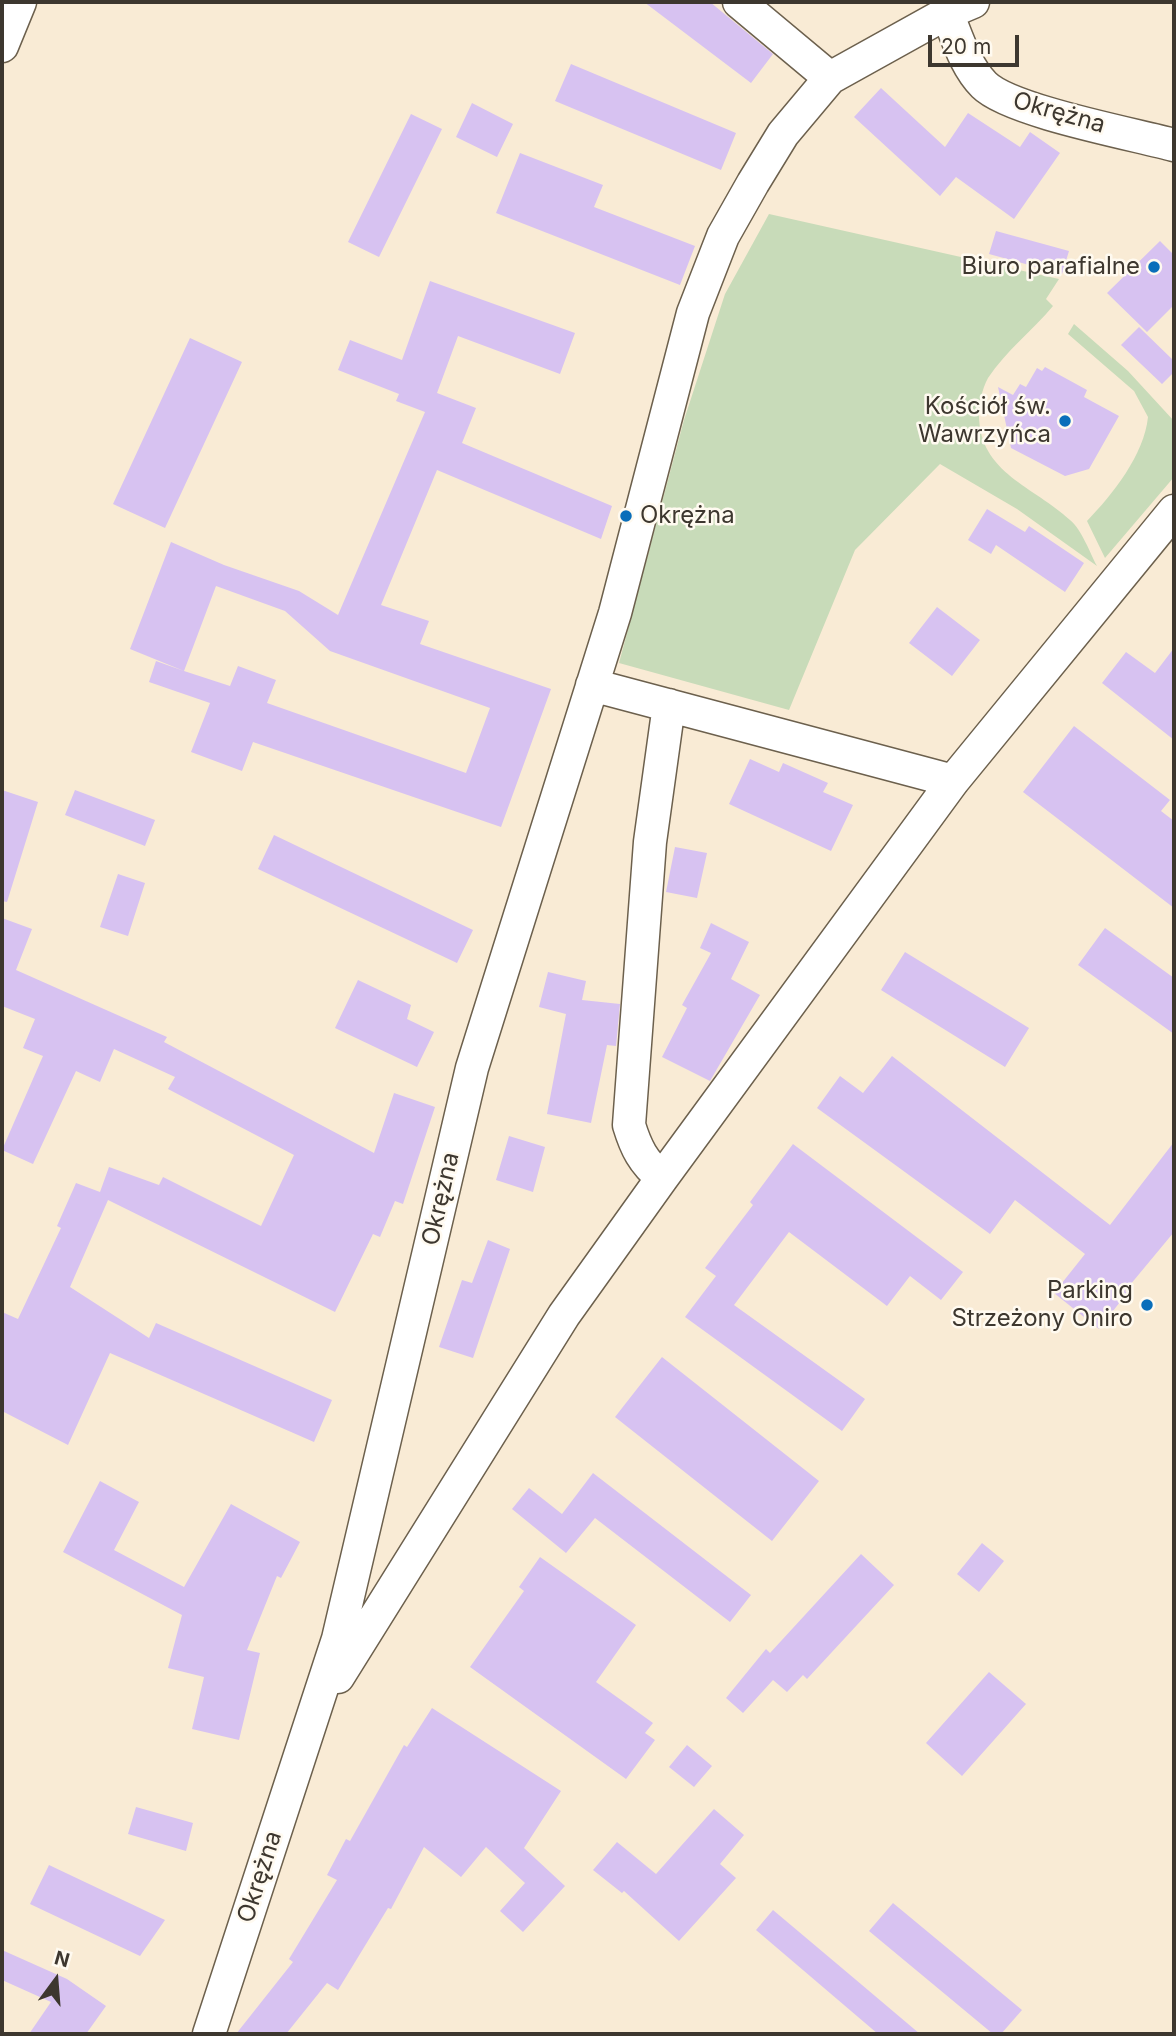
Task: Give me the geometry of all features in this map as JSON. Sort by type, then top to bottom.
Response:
[{"type":"street","points":[[2,46],[20,2]]},
{"type":"street","points":[[739,2],[830,78]]},
{"type":"street","name":"Okrężna","points":[[209,2034],[338,1639],[472,1068],[615,613],[693,313],[723,236],[783,134],[830,78],[960,7],[968,64],[985,86],[1010,102],[1174,145]]},
{"type":"street","name":"Okrężna","points":[[312,1719],[564,1315],[953,780],[1174,511]]},
{"type":"street","points":[[592,685],[953,780]]},
{"type":"street","points":[[662,1178],[647,1166],[637,1150],[629,1125],[650,842],[669,705]]},
{"type":"green space","points":[[769,214],[1059,279],[1046,299],[1053,306],[988,378],[980,406],[981,435],[988,451],[1011,477],[1074,524],[1097,566],[1017,509],[940,464],[855,550],[789,710],[619,663],[684,420],[725,294]]},
{"type":"green space","points":[[1074,324],[1128,371],[1174,421],[1174,477],[1105,558],[1087,521],[1126,473],[1140,445],[1148,417],[1134,391],[1068,334]]},
{"type":"building","points":[[644,2],[710,2],[773,54],[751,83]]},
{"type":"building","points":[[571,64],[736,133],[721,170],[555,101]]},
{"type":"building","points":[[881,88],[945,147],[968,113],[1020,147],[1030,132],[1060,153],[1014,219],[956,177],[940,196],[854,117]]},
{"type":"building","points":[[472,103],[513,124],[497,157],[456,137]]},
{"type":"building","points":[[411,114],[442,129],[379,257],[348,242]]},
{"type":"building","points":[[520,153],[603,185],[594,207],[695,246],[680,285],[496,213]]},
{"type":"building","points":[[996,231],[1069,251],[1062,274],[989,254]]},
{"type":"building","name":"Biuro parafialne","points":[[1160,241],[1174,255],[1174,305],[1147,332],[1107,293]]},
{"type":"building","points":[[430,281],[575,333],[560,374],[458,336],[437,393],[476,408],[462,443],[612,506],[601,539],[437,470],[381,605],[429,621],[420,644],[551,689],[501,827],[253,742],[242,771],[191,752],[210,703],[149,682],[156,661],[184,671],[130,649],[171,542],[224,565],[299,591],[338,615],[425,412],[396,401],[399,394],[338,370],[350,340],[402,360]],"holes":[[[216,586],[285,611],[330,651],[490,708],[466,773],[267,703],[276,680],[238,666],[230,686],[184,671]]]},
{"type":"building","points":[[1139,327],[1174,361],[1174,372],[1162,384],[1121,345]]},
{"type":"building","points":[[190,338],[242,362],[165,528],[113,504]]},
{"type":"building","name":"Kościół św. Wawrzyńca","points":[[1045,367],[1087,390],[1084,397],[1119,416],[1089,469],[1065,476],[1011,448],[998,387],[1013,395],[1020,384],[1026,387],[1037,368],[1042,371]]},
{"type":"building","points":[[987,509],[1025,532],[1029,526],[1084,563],[1065,592],[996,545],[991,554],[968,540]]},
{"type":"building","points":[[937,607],[980,640],[952,676],[909,643]]},
{"type":"building","points":[[1174,648],[1174,740],[1102,683],[1126,652],[1155,673]]},
{"type":"building","points":[[1074,726],[1170,800],[1161,811],[1174,821],[1174,908],[1023,792]]},
{"type":"building","points":[[750,759],[779,772],[783,763],[828,783],[823,792],[853,805],[831,851],[729,804]]},
{"type":"building","points":[[2,790],[38,802],[7,902],[2,901]]},
{"type":"building","points":[[75,790],[155,820],[145,846],[65,815]]},
{"type":"building","points":[[274,835],[473,930],[457,963],[258,869]]},
{"type":"building","points":[[675,847],[707,853],[697,898],[666,892]]},
{"type":"building","points":[[118,874],[145,883],[128,936],[100,927]]},
{"type":"building","points":[[2,918],[32,929],[16,970],[167,1037],[164,1042],[374,1153],[394,1093],[435,1107],[403,1204],[395,1201],[380,1237],[373,1234],[335,1312],[108,1200],[70,1287],[149,1338],[156,1323],[332,1400],[314,1442],[110,1353],[68,1445],[2,1411],[2,1312],[18,1319],[61,1228],[57,1226],[76,1183],[100,1192],[109,1167],[159,1185],[163,1177],[261,1226],[294,1155],[168,1089],[175,1077],[114,1049],[100,1082],[76,1071],[33,1164],[2,1150],[43,1056],[23,1048],[35,1019],[2,1006]]},
{"type":"building","points":[[711,923],[749,942],[731,979],[760,995],[710,1081],[662,1057],[687,1008],[682,1005],[711,953],[700,948]]},
{"type":"building","points":[[1105,928],[1174,978],[1174,1034],[1078,965]]},
{"type":"building","points":[[905,952],[1029,1028],[1005,1067],[881,990]]},
{"type":"building","points":[[548,972],[586,981],[582,1000],[620,1004],[616,1046],[607,1045],[591,1123],[547,1114],[566,1014],[539,1007]]},
{"type":"building","points":[[358,980],[411,1005],[407,1019],[434,1032],[417,1067],[335,1028]]},
{"type":"building","points":[[892,1056],[1110,1225],[1174,1142],[1174,1232],[1125,1291],[1127,1293],[1099,1329],[1054,1293],[1085,1254],[1015,1200],[990,1234],[817,1108],[840,1076],[863,1093]]},
{"type":"building","points":[[509,1136],[545,1147],[533,1192],[496,1180]]},
{"type":"building","points":[[793,1144],[963,1272],[941,1300],[910,1276],[887,1306],[789,1232],[734,1305],[865,1399],[842,1431],[685,1317],[716,1276],[705,1268],[753,1205],[750,1202]]},
{"type":"building","points":[[488,1240],[510,1249],[473,1358],[439,1347],[462,1280],[472,1283]]},
{"type":"building","points":[[662,1357],[819,1481],[772,1541],[615,1417]]},
{"type":"building","points":[[593,1473],[751,1595],[730,1622],[595,1518],[566,1553],[512,1509],[529,1488],[562,1514]]},
{"type":"building","points":[[100,1481],[139,1502],[114,1550],[184,1587],[231,1504],[300,1542],[281,1578],[277,1576],[247,1650],[260,1653],[239,1740],[192,1729],[204,1677],[168,1668],[182,1615],[63,1552]]},
{"type":"building","points":[[982,1543],[1004,1561],[979,1592],[957,1574]]},
{"type":"building","points":[[861,1554],[894,1585],[807,1679],[803,1675],[787,1692],[773,1680],[743,1713],[726,1698],[766,1649],[770,1653]]},
{"type":"building","points":[[540,1557],[636,1625],[596,1682],[653,1723],[645,1733],[655,1740],[626,1779],[470,1667],[524,1591],[519,1587]]},
{"type":"building","points":[[989,1672],[1026,1704],[962,1776],[926,1743]]},
{"type":"building","points":[[432,1708],[561,1791],[524,1848],[565,1886],[523,1932],[500,1911],[525,1883],[486,1847],[461,1877],[424,1847],[391,1909],[388,1908],[338,1990],[327,1983],[286,2034],[236,2034],[293,1962],[289,1959],[337,1880],[327,1875],[346,1839],[350,1841],[404,1745],[407,1747]]},
{"type":"building","points":[[687,1745],[712,1766],[694,1787],[669,1767]]},
{"type":"building","points":[[136,1807],[193,1823],[186,1851],[128,1834]]},
{"type":"building","points":[[714,1809],[744,1835],[720,1864],[736,1878],[679,1941],[624,1891],[622,1893],[593,1870],[617,1842],[656,1874]]},
{"type":"building","points":[[49,1865],[165,1920],[140,1956],[30,1904]]},
{"type":"building","points":[[893,1903],[1022,2010],[1001,2034],[993,2034],[869,1931]]},
{"type":"building","points":[[773,1910],[920,2034],[878,2034],[756,1930]]},
{"type":"building","points":[[2,1950],[67,1979],[106,2006],[86,2034],[29,2034],[51,2002],[2,1980]]},
{"type":"place","name":"Biuro parafialne","points":[[1154,267]]},
{"type":"place","name":"Kościół św. Wawrzyńca","points":[[1065,421]]},
{"type":"place","name":"Okrężna","points":[[626,516]]},
{"type":"place","name":"Parking Strzeżony Oniro","points":[[1147,1305]]}]
